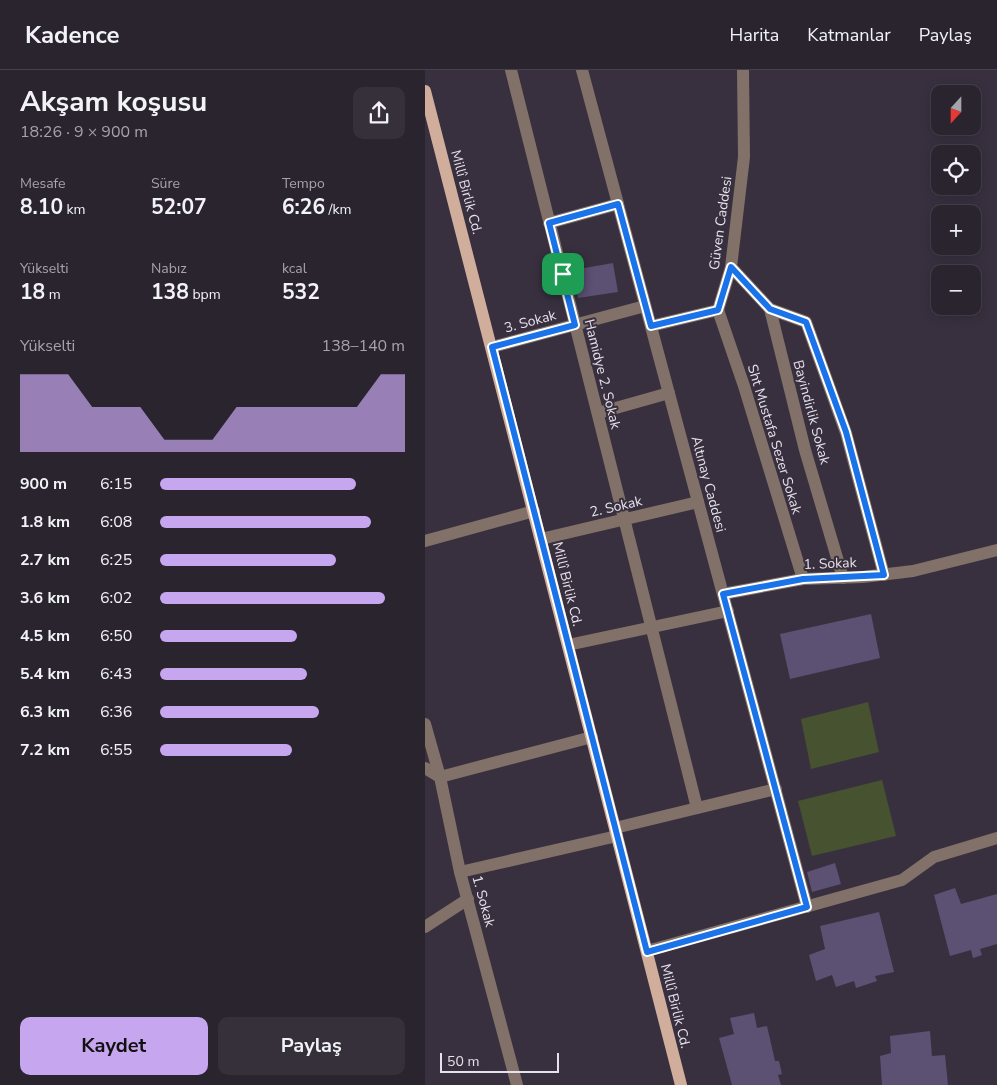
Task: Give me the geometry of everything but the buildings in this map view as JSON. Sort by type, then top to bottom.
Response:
[{"type":"main road","name":"Millî Birlik Cd.","points":[[425,91],[681,1085]]},
{"type":"street","name":"Hamidye 2. Sokak","points":[[511,70],[697,808]]},
{"type":"street","name":"Altınay Caddesi","points":[[582,70],[807,907]]},
{"type":"street","name":"Güven Caddesi","points":[[718,310],[731,267],[744,157],[743,70]]},
{"type":"street","points":[[549,223],[618,204]]},
{"type":"street","name":"Bayindirlik Sokak","points":[[731,267],[770,309],[805,450],[843,578]]},
{"type":"street","name":"3. Sokak","points":[[492,347],[645,306]]},
{"type":"street","points":[[770,309],[806,322],[846,432],[884,575]]},
{"type":"street","points":[[651,326],[718,310]]},
{"type":"street","name":"Sht Mustafa Sezer Sokak","points":[[718,310],[744,386],[803,579]]},
{"type":"street","points":[[597,413],[669,394]]},
{"type":"street","name":"2. Sokak","points":[[541,539],[699,502]]},
{"type":"street","points":[[425,541],[534,511]]},
{"type":"street","name":"1. Sokak","points":[[723,594],[803,579],[884,575],[949,563],[997,550]]},
{"type":"street","points":[[568,645],[727,611]]},
{"type":"street","name":"1. Sokak","points":[[425,724],[467,899],[517,1085]]},
{"type":"street","points":[[425,768],[439,777],[591,737]]},
{"type":"street","points":[[461,872],[616,832],[697,808],[776,789]]},
{"type":"street","points":[[647,952],[902,880],[934,857],[997,838]]},
{"type":"street","points":[[425,927],[467,899]]},
{"type":"green space","points":[[868,702],[879,752],[811,769],[801,719]]},
{"type":"green space","points":[[882,780],[896,836],[812,856],[798,801]]},
{"type":"route","points":[[618,204],[651,326],[718,310],[731,267],[770,309],[806,322],[846,432],[884,575],[803,579],[723,594],[807,907],[647,952],[492,347],[575,325],[563,274],[549,223],[618,204]]}]
